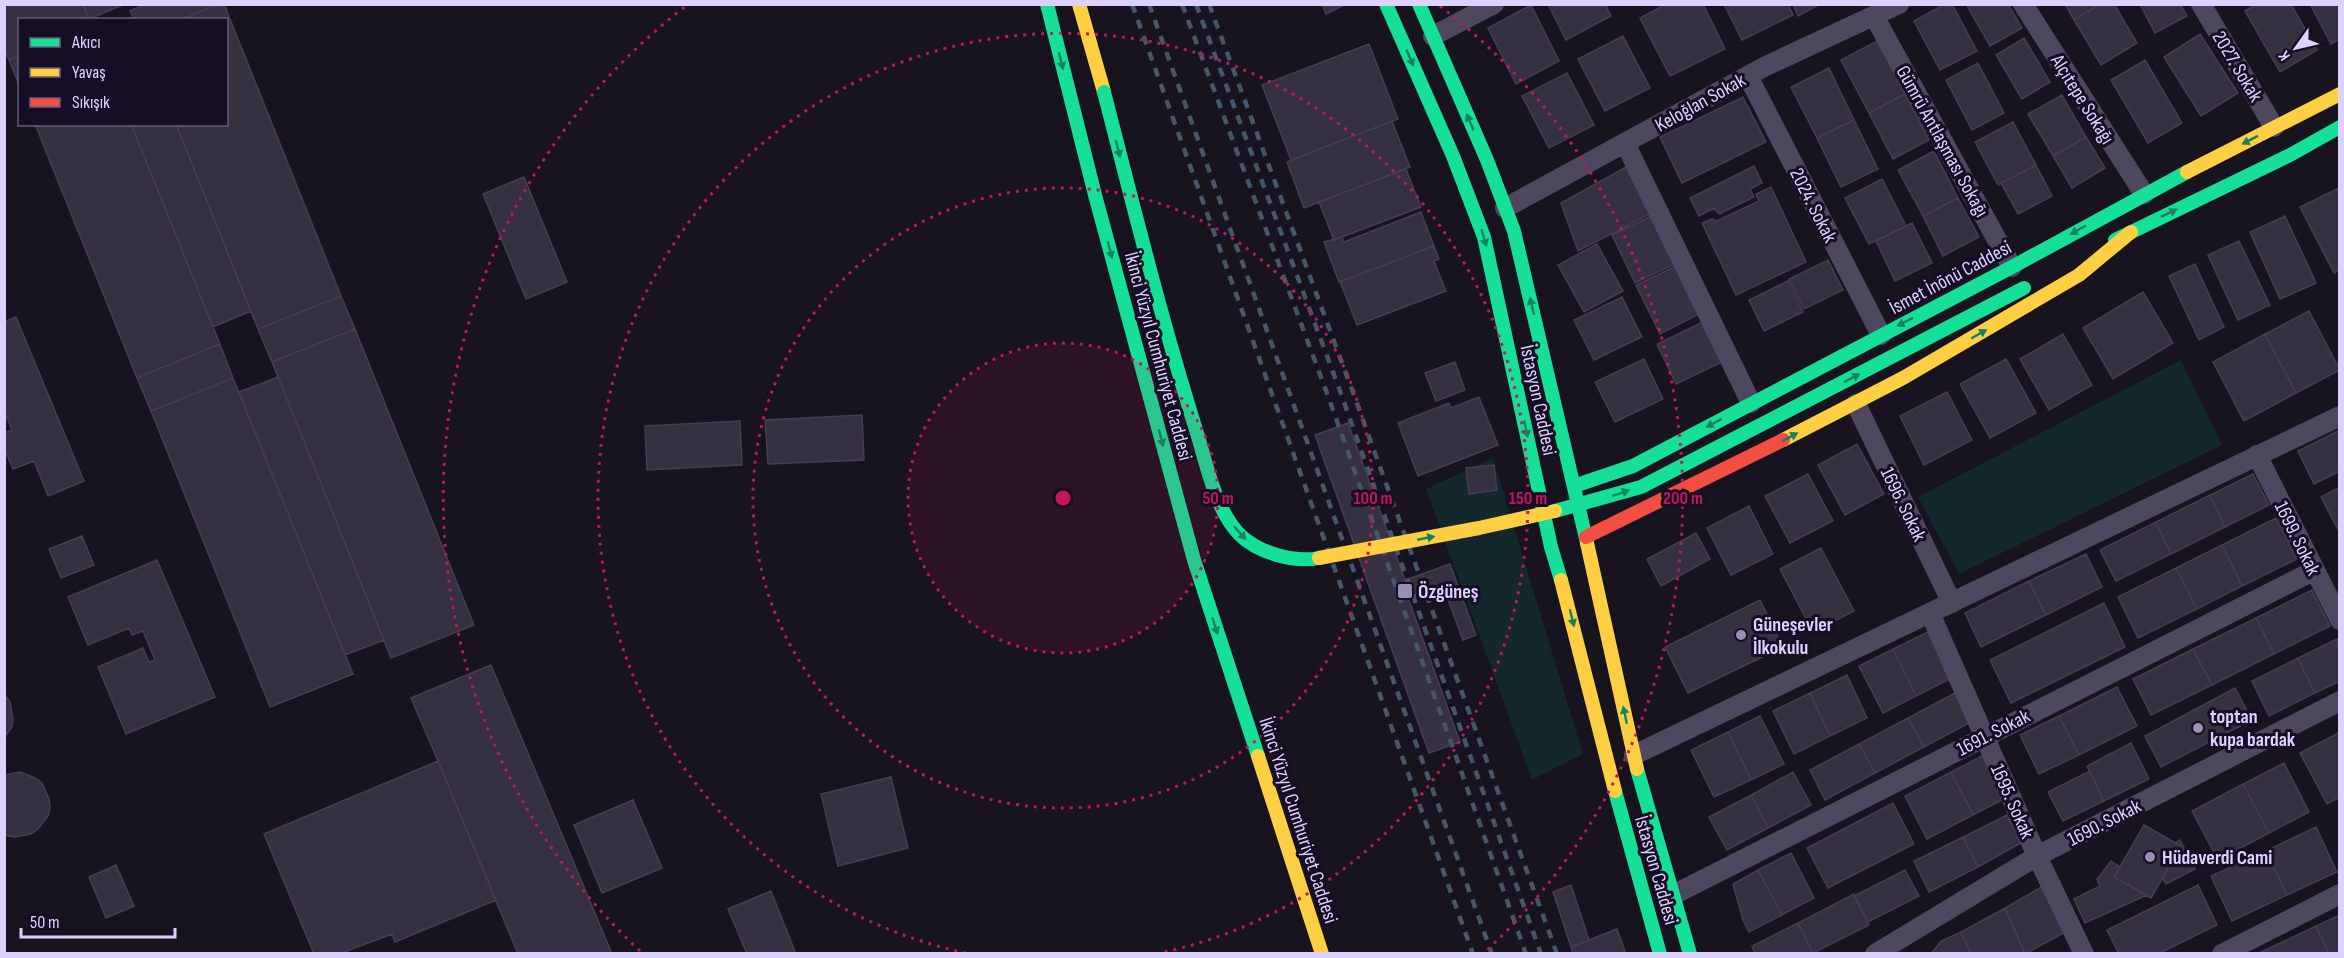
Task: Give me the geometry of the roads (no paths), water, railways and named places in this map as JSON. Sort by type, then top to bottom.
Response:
[{"type":"main road","name":"İkinci Yüzyıl Cumhuriyet Caddesi","points":[[1047,4],[1095,195],[1194,560],[1322,954]]},
{"type":"main road","points":[[1079,4],[1186,399],[1220,499],[1231,523],[1238,534],[1258,548],[1301,560],[1315,559],[1493,525],[1599,501],[1641,487],[2029,286]]},
{"type":"main road","name":"İstasyon Caddesi","points":[[1386,4],[1453,156],[1484,237],[1557,490],[1586,537],[1634,755],[1690,954]]},
{"type":"main road","name":"İstasyon Caddesi","points":[[1419,4],[1514,231],[1557,490],[1551,547],[1660,954]]},
{"type":"main road","name":"İsmet İnönü Caddesi","points":[[1557,490],[1633,466],[2012,267],[2144,194],[2340,94]]},
{"type":"main road","points":[[2073,262],[2340,127]]},
{"type":"main road","points":[[1551,547],[1586,537],[1856,404],[2079,275],[2131,232]]},
{"type":"street","points":[[1432,36],[1494,4]]},
{"type":"street","name":"Keloğlan Sokak","points":[[1505,208],[1748,76],[1899,4]]},
{"type":"street","name":"Alçıtepe Sokağı","points":[[2023,4],[2144,194]]},
{"type":"street","name":"2027. Sokak","points":[[2201,4],[2274,127]]},
{"type":"street","name":"Gümrü Antlaşması Sokağı","points":[[1874,16],[2012,267]]},
{"type":"street","name":"2024. Sokak","points":[[1748,76],[1881,335]]},
{"type":"street","points":[[1625,143],[1751,403]]},
{"type":"street","name":"1696. Sokak","points":[[1856,404],[1952,603]]},
{"type":"street","points":[[1634,755],[2340,416]]},
{"type":"street","name":"1699. Sokak","points":[[2258,455],[2340,620]]},
{"type":"street","name":"1691. Sokak","points":[[1673,895],[2314,570]]},
{"type":"street","name":"1695. Sokak","points":[[1930,613],[2037,856],[2084,954]]},
{"type":"street","name":"1690. Sokak","points":[[1882,952],[2037,856],[2340,701]]},
{"type":"street","points":[[2222,954],[2340,894]]},
{"type":"railway","points":[[1132,4],[1473,954]]},
{"type":"railway","points":[[1149,4],[1492,954]]},
{"type":"railway","points":[[1182,4],[1328,396],[1526,954]]},
{"type":"railway","points":[[1196,4],[1340,391],[1541,954]]},
{"type":"railway","points":[[1209,4],[1557,954]]},
{"type":"place","name":"Özgüneş","points":[[1405,591]]},
{"type":"place","name":"Güneşevler İlkokulu","points":[[1741,635]]},
{"type":"place","name":"toptan kupa bardak","points":[[2198,728]]},
{"type":"place","name":"Hüdaverdi Cami","points":[[2150,857]]}]
